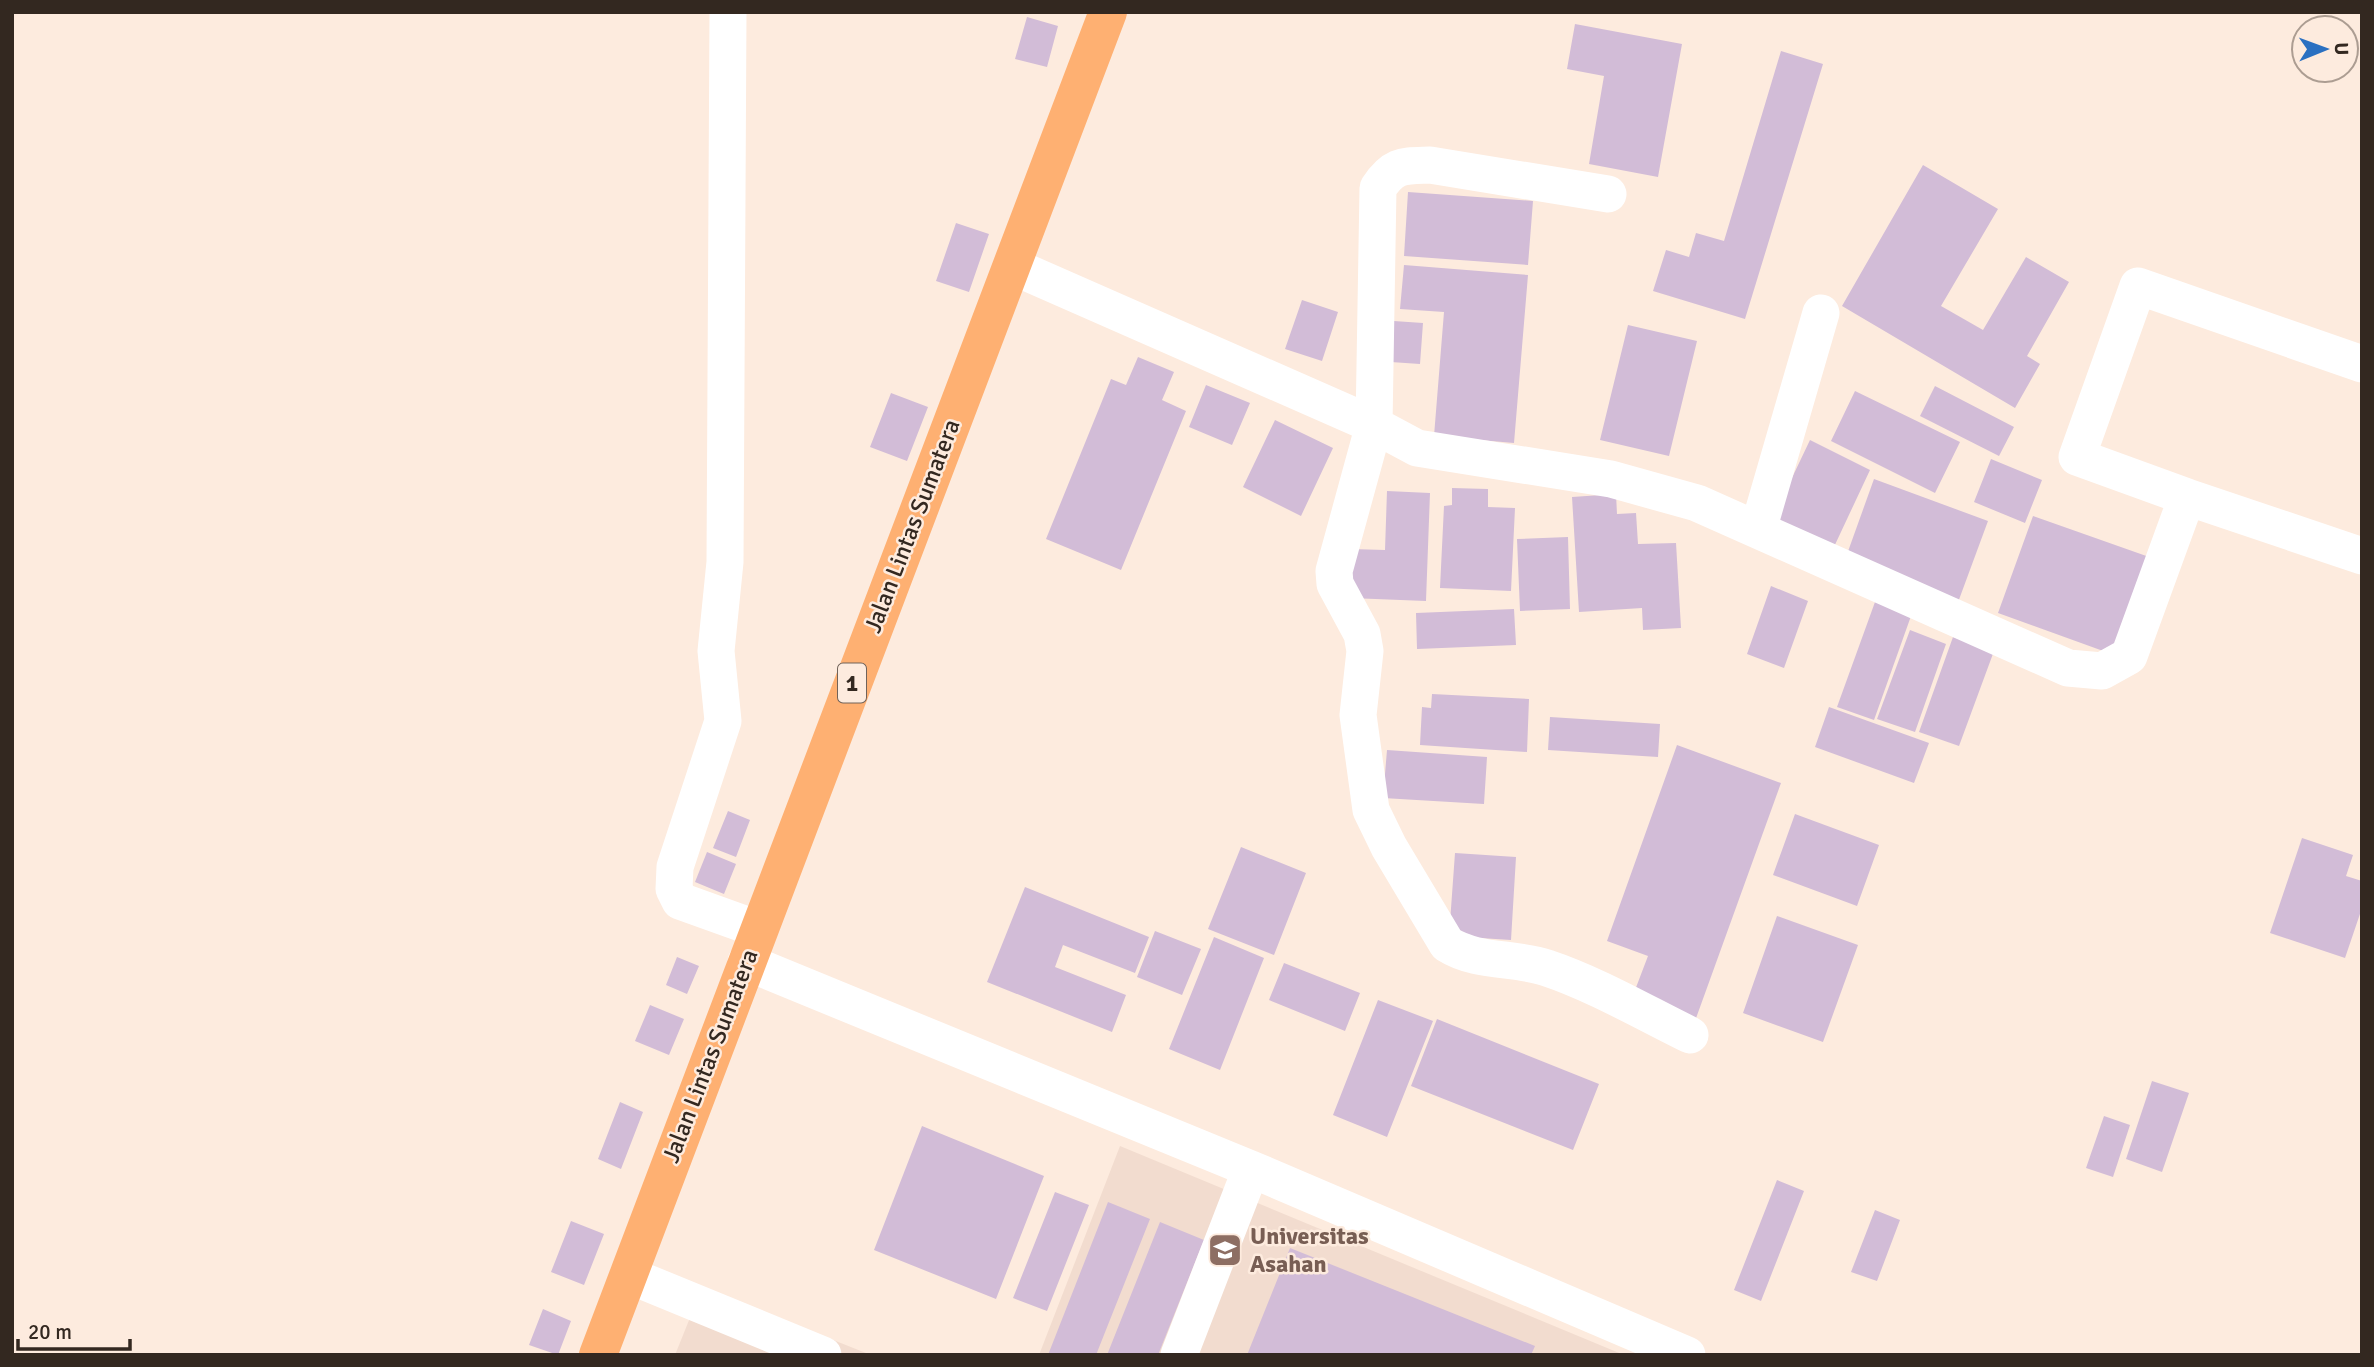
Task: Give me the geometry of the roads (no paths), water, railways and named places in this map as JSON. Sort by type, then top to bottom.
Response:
[{"type":"highway","name":"Jalan Lintas Sumatera","points":[[598,1355],[1108,12]]},
{"type":"street","points":[[728,12],[725,562],[716,651],[723,721],[678,857],[674,889],[680,901],[752,945],[1251,1169],[1687,1355]]},
{"type":"street","points":[[1608,194],[1430,164],[1402,166],[1388,173],[1378,188],[1374,425],[1334,571],[1335,584],[1362,634],[1365,650],[1358,715],[1360,750],[1371,810],[1388,847],[1447,944],[1458,951],[1549,968],[1690,1035]]},
{"type":"street","points":[[1012,266],[1374,425],[1418,448],[1611,479],[1697,503],[2068,668],[2102,671],[2129,656],[2187,497]]},
{"type":"street","points":[[2362,364],[2138,286],[2077,457],[2362,556]]},
{"type":"street","points":[[1758,530],[1821,313]]},
{"type":"street","points":[[1179,1355],[1251,1169]]},
{"type":"street","points":[[628,1275],[824,1355]]},
{"type":"place","name":"Universitas Asahan","points":[[1225,1250]]}]
